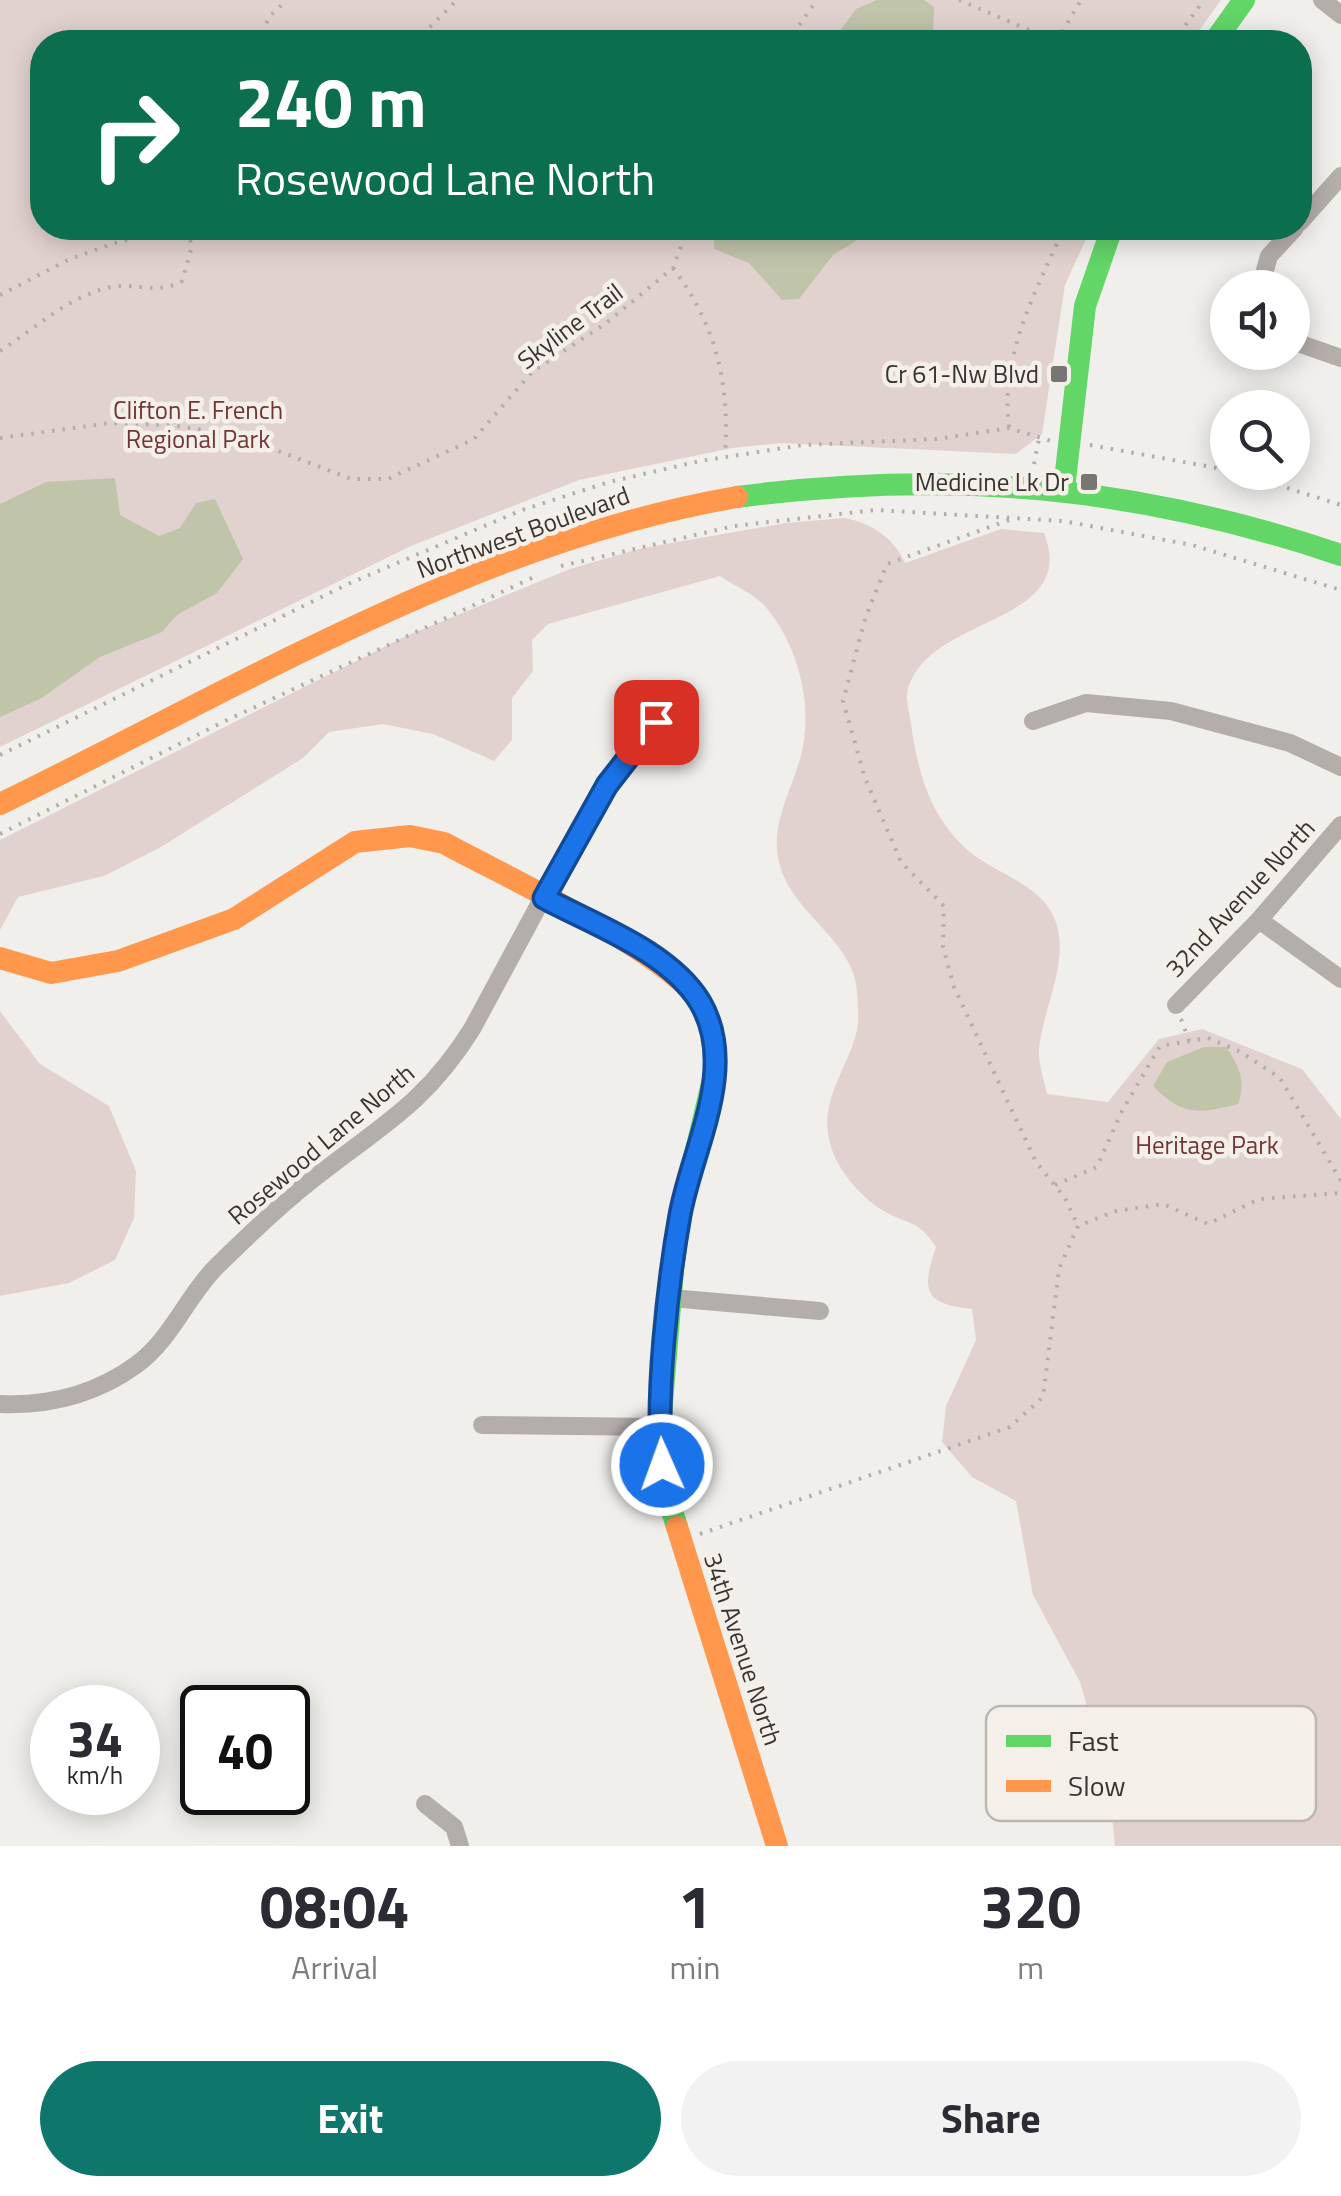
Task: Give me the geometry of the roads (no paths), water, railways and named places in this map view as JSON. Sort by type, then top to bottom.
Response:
[{"type":"street","points":[[1223,30],[1244,0]]},
{"type":"street","points":[[1322,0],[1341,15]]},
{"type":"street","points":[[1312,209],[1341,176]]},
{"type":"street","points":[[1064,489],[1086,306],[1108,240]]},
{"type":"street","points":[[1265,270],[1269,256],[1283,240]]},
{"type":"street","points":[[1310,347],[1341,358]]},
{"type":"street","name":"Northwest Boulevard","points":[[0,804],[400,607],[550,546],[650,515],[830,487],[924,483],[1064,489],[1203,512],[1293,536],[1341,554]]},
{"type":"street","points":[[1032,722],[1086,703],[1171,711],[1290,743],[1341,767]]},
{"type":"street","name":"Rosewood Lane North","points":[[0,1404],[40,1404],[75,1396],[138,1363],[164,1338],[207,1276],[274,1212],[418,1101],[448,1068],[607,785],[656,722]]},
{"type":"street","name":"32nd Avenue North","points":[[1176,1005],[1259,920],[1341,825]]},
{"type":"street","name":"34th Avenue North","points":[[0,958],[23,969],[49,973],[172,943],[232,920],[328,853],[355,839],[384,833],[415,833],[444,843],[670,970],[700,1002],[712,1031],[716,1062],[713,1093],[680,1216],[660,1427],[664,1485],[777,1846]]},
{"type":"street","points":[[1259,920],[1341,979]]},
{"type":"street","points":[[671,1298],[820,1312]]},
{"type":"street","points":[[482,1425],[660,1427]]},
{"type":"street","points":[[425,1804],[454,1827],[460,1846]]},
{"type":"place","name":"Cr 61-Nw Blvd","points":[[1059,374]]},
{"type":"place","name":"Medicine Lk Dr","points":[[1089,482]]},
{"type":"park label","name":"Clifton E. French Regional Park","points":[[198,424]]},
{"type":"park label","name":"Heritage Park","points":[[1207,1145]]}]
